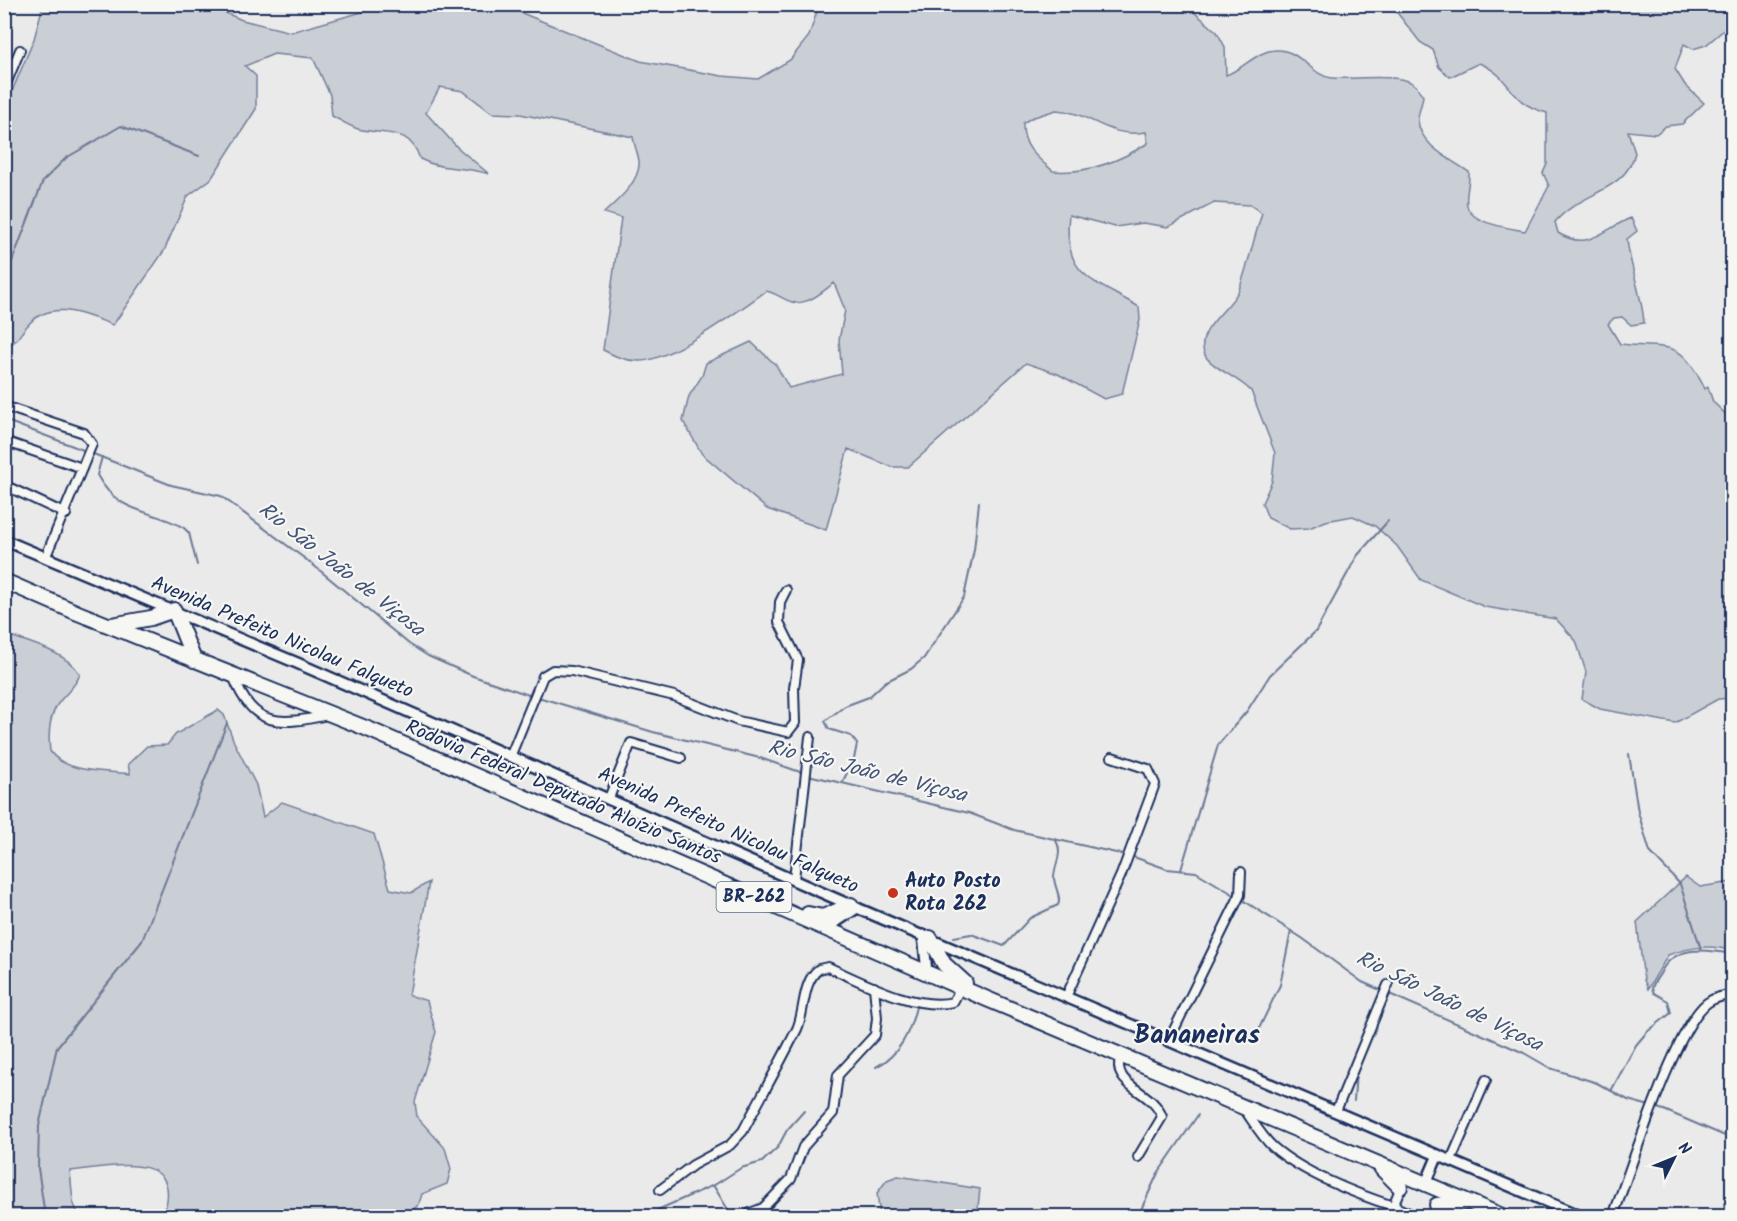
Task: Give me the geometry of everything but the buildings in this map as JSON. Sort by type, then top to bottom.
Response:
[{"type":"highway","name":"Rodovia Federal Deputado Aloízio Santos","points":[[4,581],[331,714],[987,999],[1366,1157],[1403,1181],[1426,1183],[1502,1216]]},
{"type":"highway","points":[[112,626],[151,618],[174,610],[194,660]]},
{"type":"highway","points":[[772,904],[823,917],[854,906]]},
{"type":"highway","points":[[927,937],[954,975],[987,999]]},
{"type":"highway","points":[[1434,1211],[1473,1203]]},
{"type":"street","points":[[4,89],[20,51]]},
{"type":"street","points":[[4,406],[84,433],[92,444],[66,514],[46,556]]},
{"type":"street","points":[[4,441],[82,468]]},
{"type":"street","points":[[4,485],[66,514]]},
{"type":"street","name":"Avenida Prefeito Nicolau Falqueto","points":[[4,540],[174,610],[1065,997],[1580,1216]]},
{"type":"street","points":[[510,757],[543,676],[548,671],[572,671],[674,696],[738,721],[788,732],[795,723],[794,688],[798,660],[779,622],[780,602],[786,590]]},
{"type":"street","points":[[233,676],[252,709],[268,721],[297,721],[331,714]]},
{"type":"street","points":[[794,879],[810,737]]},
{"type":"street","points":[[609,798],[631,743],[681,758]]},
{"type":"street","points":[[1065,997],[1126,862],[1155,784],[1148,770],[1112,757]]},
{"type":"street","points":[[1169,1040],[1240,895],[1241,873]]},
{"type":"street","points":[[827,928],[854,906]]},
{"type":"street","points":[[927,937],[927,972]]},
{"type":"street","points":[[660,1190],[693,1165],[730,1145],[743,1131],[797,1029],[800,1009],[815,971],[828,967],[898,996],[946,1004],[957,999],[961,987]]},
{"type":"street","points":[[750,1213],[763,1208],[791,1179],[803,1148],[833,1113],[837,1075],[875,1035],[877,1011],[874,987]]},
{"type":"street","points":[[1336,1111],[1387,988]]},
{"type":"street","points":[[1613,1216],[1675,1053],[1697,1014],[1706,1004],[1719,996],[1732,995]]},
{"type":"street","points":[[1121,1054],[1117,1065],[1120,1077],[1149,1099],[1159,1110],[1162,1118],[1138,1157]]},
{"type":"street","points":[[1451,1160],[1486,1080]]},
{"type":"street","points":[[1243,1107],[1271,1146],[1285,1157],[1364,1197],[1416,1216]]},
{"type":"street","points":[[1426,1183],[1438,1155]]},
{"type":"street","points":[[1393,1206],[1403,1181]]},
{"type":"street","points":[[1434,1211],[1442,1190]]},
{"type":"shaded area","points":[[43,5],[207,5],[242,20],[291,32],[387,5],[502,5],[640,61],[722,76],[758,79],[790,60],[809,36],[819,5],[1186,5],[1217,32],[1225,47],[1226,75],[1262,53],[1275,50],[1292,53],[1318,72],[1332,78],[1388,78],[1408,81],[1415,85],[1423,96],[1418,120],[1424,137],[1438,151],[1469,172],[1467,205],[1470,211],[1483,221],[1525,231],[1549,186],[1543,173],[1547,164],[1547,113],[1524,103],[1499,76],[1479,63],[1450,77],[1439,67],[1433,50],[1420,42],[1391,5],[1732,5],[1732,23],[1706,45],[1693,49],[1684,44],[1675,69],[1685,85],[1704,103],[1682,124],[1666,126],[1656,134],[1628,131],[1635,153],[1630,166],[1622,176],[1565,212],[1555,222],[1558,233],[1569,238],[1587,240],[1631,218],[1637,231],[1627,239],[1644,323],[1631,325],[1622,317],[1614,318],[1608,324],[1620,344],[1662,347],[1680,353],[1688,360],[1705,389],[1708,387],[1713,402],[1732,420],[1732,698],[1718,699],[1675,723],[1600,709],[1582,699],[1586,672],[1576,641],[1556,619],[1485,607],[1421,580],[1397,546],[1375,526],[1353,516],[1326,521],[1309,528],[1290,529],[1268,518],[1262,503],[1272,481],[1275,453],[1251,391],[1209,361],[1203,348],[1208,330],[1235,297],[1242,281],[1262,213],[1250,205],[1214,203],[1168,227],[1143,223],[1115,227],[1069,215],[1068,236],[1076,264],[1095,282],[1139,307],[1140,320],[1122,394],[1104,399],[1058,374],[1026,363],[908,467],[892,467],[848,449],[826,530],[767,509],[702,454],[683,421],[689,396],[702,376],[706,363],[751,342],[776,365],[789,388],[842,374],[839,340],[845,310],[834,283],[815,297],[798,303],[766,291],[686,344],[652,359],[629,360],[603,350],[621,218],[604,213],[627,190],[636,176],[639,161],[633,137],[520,114],[492,113],[463,91],[440,87],[426,113],[457,147],[489,174],[429,163],[420,159],[410,141],[403,137],[358,129],[332,116],[330,95],[313,58],[274,54],[245,66],[256,76],[256,109],[211,179],[188,196],[164,251],[113,325],[79,313],[57,310],[46,312],[36,317],[15,341],[5,347],[5,108],[34,39]],"holes":[[[1056,110],[1069,112],[1120,132],[1146,132],[1148,143],[1103,165],[1078,170],[1053,171],[1031,150],[1025,138],[1023,123]]]},
{"type":"shaded area","points":[[5,634],[56,654],[65,659],[80,674],[56,706],[50,725],[50,751],[56,758],[86,770],[130,774],[128,764],[147,746],[167,745],[176,734],[218,710],[224,715],[234,742],[256,785],[263,817],[282,802],[374,834],[390,889],[411,893],[429,882],[409,995],[427,1001],[436,1032],[415,1102],[417,1117],[445,1148],[451,1169],[447,1184],[422,1194],[419,1204],[407,1216],[163,1216],[168,1194],[164,1180],[155,1171],[140,1166],[123,1166],[70,1171],[73,1202],[79,1216],[5,1216]]},
{"type":"shaded area","points":[[1686,877],[1700,887],[1732,882],[1732,951],[1700,947],[1668,955],[1648,989],[1644,980],[1637,922]]},
{"type":"shaded area","points":[[898,1176],[980,1189],[977,1216],[880,1216],[877,1193],[887,1180]]},
{"type":"waterway","points":[[4,272],[11,264],[43,181],[66,158],[121,126],[199,156]]},
{"type":"waterway","name":"Rio São João de Viçosa","points":[[4,420],[86,451]]},
{"type":"waterway","name":"Rio São João de Viçosa","points":[[91,453],[171,485],[221,496],[312,564],[409,644],[428,656],[473,676],[532,696]]},
{"type":"waterway","points":[[102,457],[97,475],[106,488],[125,505],[184,528],[189,533],[197,565]]},
{"type":"waterway","points":[[842,783],[854,759],[857,744],[851,736],[829,729],[825,721],[845,706],[869,697],[885,682],[911,669],[924,658],[964,597],[974,550],[979,502]]},
{"type":"waterway","points":[[1181,870],[1218,745],[1247,711],[1270,675],[1316,631],[1357,556],[1388,521]]},
{"type":"waterway","name":"Rio São João de Viçosa","points":[[538,697],[653,732],[760,758],[803,773]]},
{"type":"waterway","points":[[45,1216],[38,1168],[39,1126],[57,1047],[142,941],[227,723]]},
{"type":"waterway","points":[[1629,754],[1638,812],[1650,852],[1680,884],[1701,949]]},
{"type":"waterway","name":"Rio São João de Viçosa","points":[[808,775],[969,813],[1014,830],[1125,855]]},
{"type":"waterway","points":[[954,937],[971,934],[1004,946],[1030,918],[1058,905],[1059,899],[1054,877],[1059,849],[1055,839]]},
{"type":"waterway","name":"Rio São João de Viçosa","points":[[1131,856],[1167,869],[1196,872],[1236,896]]},
{"type":"waterway","name":"Rio São João de Viçosa","points":[[1241,899],[1302,938],[1362,982],[1524,1053],[1550,1068],[1597,1083],[1628,1100],[1664,1110],[1732,1139]]},
{"type":"waterway","points":[[1254,1039],[1280,985],[1291,931]]},
{"type":"waterway","points":[[1611,1091],[1636,1045],[1647,1032],[1671,1013],[1668,1001],[1654,993],[1652,989],[1667,963],[1682,953],[1692,951],[1732,954]]},
{"type":"waterway","points":[[1379,1016],[1390,995]]},
{"type":"waterway","points":[[876,1067],[892,1056],[903,1042],[916,1007]]},
{"type":"waterway","points":[[1354,1101],[1356,1071]]},
{"type":"waterway","points":[[644,1216],[716,1184],[741,1168],[762,1162],[778,1147],[787,1130],[804,1111]]},
{"type":"waterway","points":[[1138,1216],[1158,1173],[1198,1115]]},
{"type":"waterway","points":[[713,1185],[732,1216]]},
{"type":"place","name":"Auto Posto Rota 262","points":[[893,893]]},
{"type":"district","name":"Bananeiras","points":[[1197,1036]]}]
